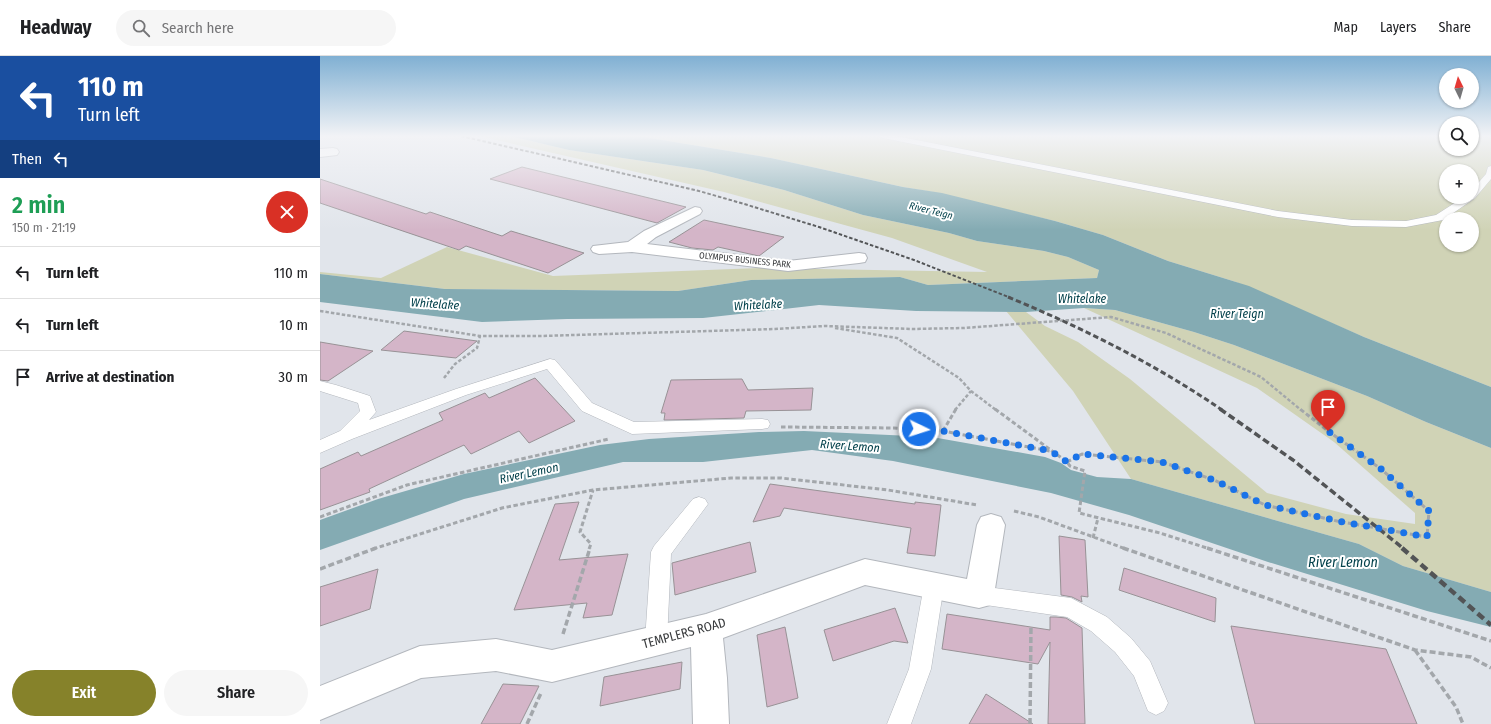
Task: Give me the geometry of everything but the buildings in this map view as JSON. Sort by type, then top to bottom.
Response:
[{"type":"street","points":[[632,247],[650,234],[695,211]]},
{"type":"street","name":"OLYMPUS BUSINESS PARK","points":[[600,249],[632,247],[788,266],[859,258]]},
{"type":"street","points":[[979,595],[991,525]]},
{"type":"street","name":"TEMPLERS ROAD","points":[[320,703],[420,662],[496,654],[552,666],[706,629],[865,572],[979,595]]},
{"type":"street","points":[[706,629],[710,678],[711,724]]},
{"type":"lane","points":[[1039,167],[1278,214],[1352,223],[1406,224],[1439,218],[1460,204]]},
{"type":"lane","points":[[1479,187],[1490,174],[1491,169]]},
{"type":"lane","points":[[320,447],[346,435],[461,392],[550,363],[587,407],[632,428],[768,425]]},
{"type":"lane","points":[[320,386],[332,388],[365,400],[368,412],[346,435]]},
{"type":"lane","points":[[656,640],[661,552],[699,504]]},
{"type":"lane","points":[[899,724],[920,669],[934,585]]},
{"type":"lane","points":[[979,595],[1071,608],[1099,624],[1123,645],[1142,669],[1156,703]]},
{"type":"path","points":[[320,311],[480,336],[775,329],[824,326],[912,329],[964,328],[1112,317],[1166,333],[1261,377],[1328,431],[1381,469],[1429,511],[1427,537],[1338,521],[1265,505],[1214,480],[1162,462],[1082,454],[1067,462]]},
{"type":"path","points":[[824,326],[897,338],[958,378],[971,391],[1067,462],[1070,466],[1085,471],[1079,513],[1160,533],[1491,641]]},
{"type":"path","points":[[444,378],[455,364],[477,348],[480,336]]},
{"type":"path","points":[[943,431],[955,410],[971,391]]},
{"type":"path","points":[[768,425],[894,428],[943,431],[1051,451]]},
{"type":"path","points":[[320,517],[407,485],[601,440],[617,438]]},
{"type":"path","points":[[552,666],[591,544],[580,532],[593,490]]},
{"type":"path","points":[[1098,518],[1093,538],[1415,650],[1471,657],[1491,668]]},
{"type":"path","points":[[1030,724],[1031,602]]},
{"type":"path","points":[[1415,650],[1456,707],[1463,724]]},
{"type":"green space","points":[[615,167],[684,167],[703,170],[784,190],[863,215],[949,233],[977,241],[1044,251],[1068,257],[1099,270],[1097,278],[928,285],[900,277],[751,280],[678,291],[445,289],[320,274],[320,272],[381,278],[447,247],[553,276],[759,268],[987,272],[892,238],[724,192]]},
{"type":"green space","points":[[813,167],[1439,167],[1439,204],[1479,204],[1479,167],[1491,167],[1491,387],[1364,337],[1236,282],[1168,261],[1103,235],[1055,221],[933,192]]},
{"type":"green space","points":[[1084,308],[1115,310],[1234,345],[1367,396],[1491,448],[1491,592],[1403,566],[1359,544],[1131,479],[1073,391],[1006,311],[1026,312],[1045,326],[1078,342],[1130,379],[1267,493],[1346,514],[1415,524],[1415,513],[1334,442],[1257,388]]},
{"type":"water","points":[[684,167],[813,167],[903,187],[942,193],[1055,221],[1103,235],[1168,261],[1249,286],[1364,337],[1491,387],[1491,448],[1367,396],[1234,345],[1115,310],[1084,308],[1026,312],[916,311],[819,305],[703,318],[567,319],[482,322],[320,302],[320,274],[445,289],[678,291],[751,280],[900,277],[928,285],[1097,278],[1099,270],[1068,257],[1044,251],[977,241],[949,233],[863,215],[784,190],[703,170]]},
{"type":"water","name":"River Lemon","points":[[804,431],[932,437],[1045,457],[1061,463],[1071,470],[1097,477],[1131,479],[1359,544],[1403,566],[1491,592],[1491,627],[1427,611],[1268,562],[1129,515],[1051,493],[893,461],[812,450],[703,462],[623,462],[464,499],[320,550],[320,520],[378,499],[464,474],[600,445],[649,439],[759,432]]},
{"type":"railway","points":[[596,167],[699,191],[819,227],[914,260],[1011,298]]},
{"type":"railway","points":[[1008,297],[1064,321],[1145,362],[1197,393],[1222,410]]},
{"type":"railway","points":[[1220,409],[1293,460],[1404,549]]},
{"type":"railway","points":[[1402,548],[1491,625]]},
{"type":"route","points":[[919,429],[943,431],[1051,451],[1067,462],[1082,454],[1162,462],[1214,480],[1265,505],[1338,521],[1427,537],[1429,511],[1381,469],[1328,431]]},
{"type":"water label","name":"River Teign","points":[[931,211]]},
{"type":"water label","name":"Whitelake","points":[[1082,299]]},
{"type":"water label","name":"Whitelake","points":[[435,304]]},
{"type":"water label","name":"Whitelake","points":[[758,305]]},
{"type":"water label","name":"River Teign","points":[[1237,314]]}]
